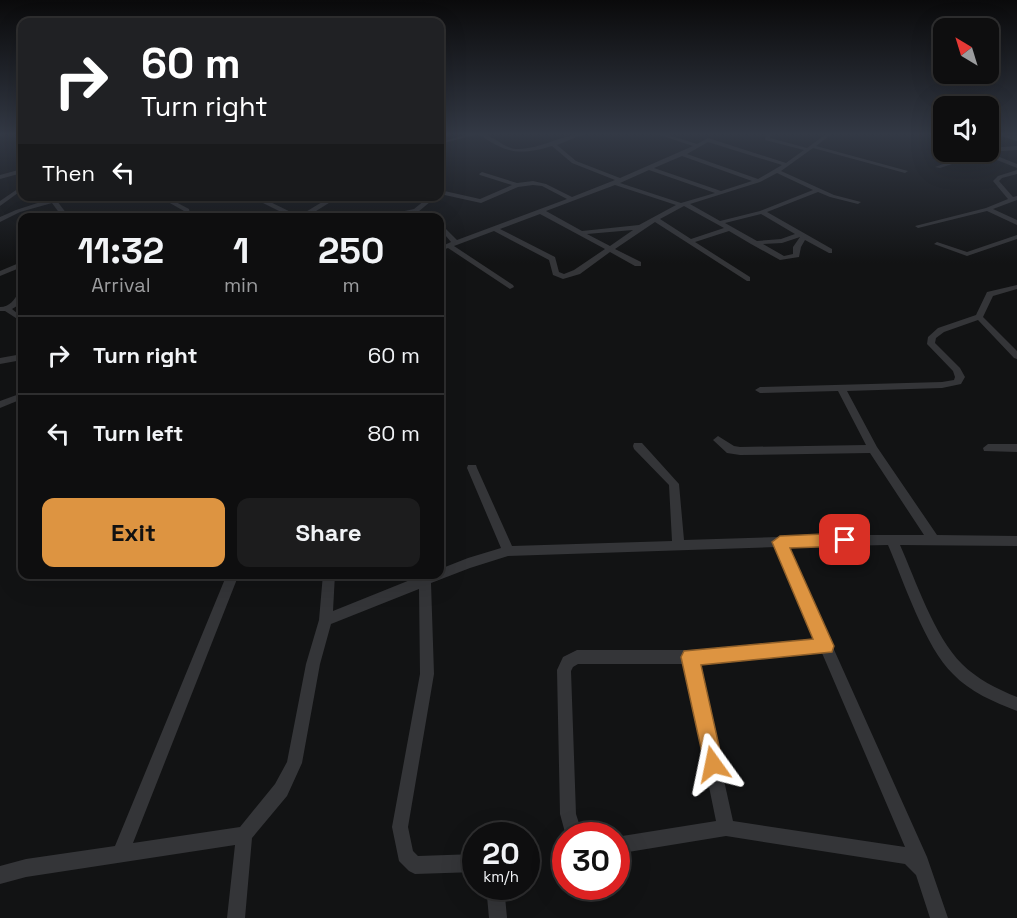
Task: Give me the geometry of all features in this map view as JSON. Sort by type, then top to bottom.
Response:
[{"type":"street","points":[[491,177],[517,185],[544,185],[570,198]]},
{"type":"street","points":[[608,177],[683,204],[784,259],[796,255],[802,236]]},
{"type":"street","points":[[444,247],[627,177]]},
{"type":"street","points":[[675,177],[719,192]]},
{"type":"street","points":[[746,177],[758,181]]},
{"type":"street","points":[[494,228],[552,259],[556,273],[563,278],[577,272],[641,227],[683,204],[766,177]]},
{"type":"street","points":[[790,177],[818,190],[858,202]]},
{"type":"street","points":[[918,226],[988,209],[1014,199],[996,181],[1001,177]]},
{"type":"street","points":[[444,194],[481,201],[517,185]]},
{"type":"street","points":[[0,204],[3,199],[18,190]]},
{"type":"street","points":[[719,223],[762,212],[818,190]]},
{"type":"street","points":[[0,220],[18,211],[50,201]]},
{"type":"street","points":[[54,201],[63,213]]},
{"type":"street","points":[[170,201],[184,207],[186,213]]},
{"type":"street","points":[[263,201],[288,213]]},
{"type":"street","points":[[308,213],[328,201]]},
{"type":"street","points":[[407,213],[416,211],[428,201]]},
{"type":"street","points":[[988,209],[1017,223]]},
{"type":"street","points":[[540,211],[584,232],[638,264]]},
{"type":"street","points":[[762,212],[829,251]]},
{"type":"street","points":[[657,220],[747,279]]},
{"type":"street","points":[[584,232],[641,227]]},
{"type":"street","points":[[688,242],[728,229]]},
{"type":"street","points":[[444,232],[452,244],[510,287]]},
{"type":"street","points":[[753,243],[782,241],[802,236]]},
{"type":"street","points":[[937,244],[967,254],[1017,237]]},
{"type":"street","points":[[0,274],[18,267]]},
{"type":"street","points":[[760,390],[958,382],[960,377],[957,370],[931,344],[932,337],[941,330],[979,317],[990,294],[1017,287]]},
{"type":"street","points":[[3,309],[18,301]]},
{"type":"street","points":[[3,309],[18,318]]},
{"type":"street","points":[[979,317],[1017,356]]},
{"type":"street","points":[[0,361],[18,358]]},
{"type":"street","points":[[841,388],[873,449],[933,540]]},
{"type":"street","points":[[0,405],[18,398]]},
{"type":"street","points":[[718,441],[731,450],[740,452],[873,449]]},
{"type":"street","points":[[638,446],[674,484],[678,546]]},
{"type":"street","points":[[988,448],[1017,448]]},
{"type":"street","points":[[472,468],[508,551]]},
{"type":"street","points":[[892,540],[935,637],[955,668],[994,695],[1017,704]]},
{"type":"street","points":[[444,573],[508,551],[780,542],[1017,541]]},
{"type":"street","points":[[780,542],[924,870],[939,918]]},
{"type":"street","points":[[121,852],[230,579]]},
{"type":"street","points":[[236,918],[244,835],[280,790],[294,763],[313,664],[326,620],[328,579]]},
{"type":"street","points":[[326,620],[430,579]]},
{"type":"street","points":[[425,581],[427,674],[400,827],[405,855],[415,865],[462,863]]},
{"type":"street","points":[[571,822],[568,814],[564,670],[568,662],[577,657],[690,657],[825,646]]},
{"type":"street","points":[[690,657],[726,828]]},
{"type":"street","points":[[630,844],[726,828],[884,850],[909,856],[924,870]]},
{"type":"street","points":[[0,875],[26,868],[121,852],[244,835]]},
{"type":"street","points":[[496,900],[498,918]]},
{"type":"route","points":[[713,764],[690,657],[825,646],[780,542],[845,540]]}]
